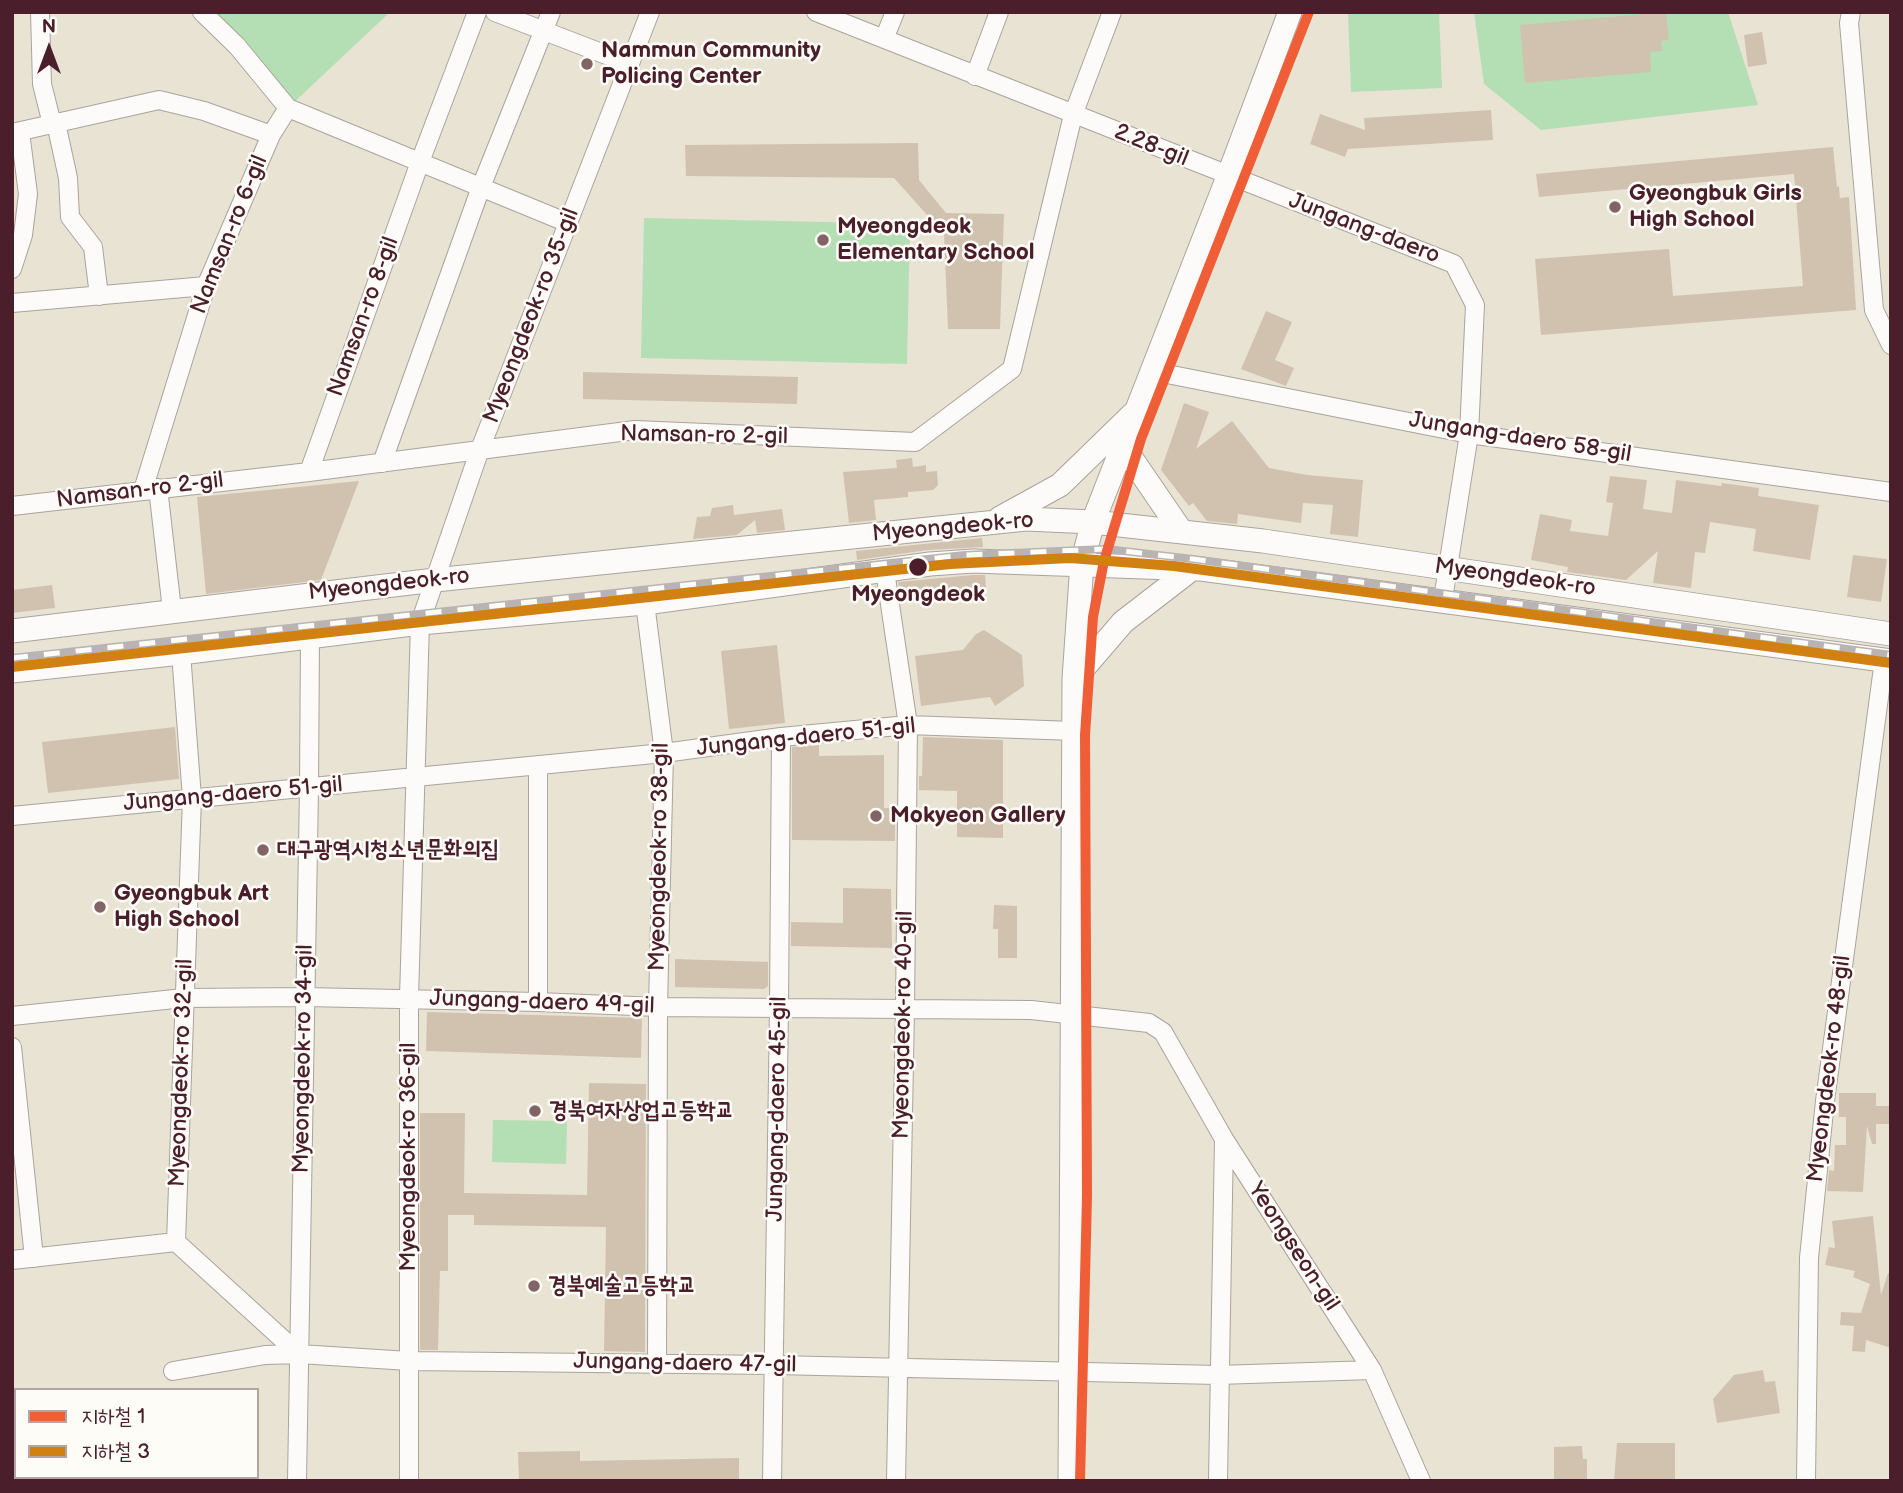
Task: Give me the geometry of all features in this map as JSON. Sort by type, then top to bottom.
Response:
[{"type":"main road","points":[[1070,1481],[1073,731],[1082,563],[1093,522],[1290,12]]},
{"type":"main road","points":[[992,523],[1060,485],[1136,411]]},
{"type":"main road","points":[[1123,446],[1181,531]]},
{"type":"main road","name":"Myeongdeok-ro","points":[[12,631],[435,580],[1026,519],[1093,522],[1181,531],[1891,634]]},
{"type":"main road","name":"Myeongdeok-ro","points":[[12,671],[181,653],[420,622],[645,603],[973,561],[1194,568],[1887,660]]},
{"type":"main road","points":[[1074,679],[1123,622],[1194,568]]},
{"type":"street","points":[[40,12],[42,84],[68,178],[70,217],[93,247],[99,296]]},
{"type":"street","points":[[202,12],[237,46],[288,108],[568,223]]},
{"type":"street","name":"Namsan-ro 8-gil","points":[[309,472],[419,162],[477,12]]},
{"type":"street","points":[[495,12],[630,64]]},
{"type":"street","points":[[382,463],[481,187],[551,12]]},
{"type":"street","name":"Myeongdeok-ro 35-gil","points":[[420,622],[479,452],[650,12]]},
{"type":"street","name":"2.28-gil","points":[[816,12],[1228,177]]},
{"type":"street","points":[[884,39],[895,12]]},
{"type":"street","points":[[975,76],[999,12]]},
{"type":"street","points":[[1073,115],[1112,12]]},
{"type":"street","points":[[1851,12],[1849,23],[1874,310],[1885,318],[1891,345]]},
{"type":"street","points":[[12,268],[23,235],[29,194],[16,132],[159,100],[204,111],[271,135]]},
{"type":"street","name":"Namsan-ro 6-gil","points":[[151,489],[206,286],[271,135],[288,108]]},
{"type":"street","name":"Namsan-ro 2-gil","points":[[12,506],[479,452],[635,430],[915,442],[1012,369],[1073,115]]},
{"type":"street","name":"Jungang-daero","points":[[1228,177],[1454,264],[1475,305],[1469,433],[1443,599]]},
{"type":"street","points":[[12,303],[206,286]]},
{"type":"street","name":"Jungang-daero 58-gil","points":[[1152,370],[1469,433],[1891,492]]},
{"type":"street","points":[[151,489],[172,610]]},
{"type":"street","name":"Myeongdeok-ro 40-gil","points":[[885,571],[908,725],[896,1481]]},
{"type":"street","name":"Myeongdeok-ro 38-gil","points":[[645,603],[664,753],[658,1007],[657,1364]]},
{"type":"street","name":"Myeongdeok-ro 36-gil","points":[[409,1481],[409,998],[420,622]]},
{"type":"street","name":"Myeongdeok-ro 34-gil","points":[[297,1481],[310,637]]},
{"type":"street","name":"Myeongdeok-ro 32-gil","points":[[176,1242],[192,798],[181,653]]},
{"type":"street","name":"Myeongdeok-ro 48-gil","points":[[1806,1481],[1809,1258],[1827,1088],[1887,660]]},
{"type":"street","name":"Jungang-daero 51-gil","points":[[12,816],[664,753],[781,737],[908,725],[1073,731]]},
{"type":"street","name":"Jungang-daero 45-gil","points":[[772,1481],[781,737]]},
{"type":"street","points":[[538,765],[538,1002]]},
{"type":"street","name":"Jungang-daero 49-gil","points":[[12,1016],[184,998],[305,997],[658,1007],[1031,1010],[1149,1023]]},
{"type":"street","name":"Yeongseon-gil","points":[[1149,1023],[1163,1031],[1224,1139],[1372,1370],[1421,1481]]},
{"type":"street","points":[[12,1047],[34,1258]]},
{"type":"street","points":[[1219,1481],[1224,1139]]},
{"type":"street","points":[[12,1260],[176,1242],[299,1354]]},
{"type":"street","name":"Jungang-daero 47-gil","points":[[173,1371],[265,1354],[408,1361],[775,1365],[898,1370],[1219,1375],[1372,1370]]},
{"type":"green space","points":[[202,12],[390,12],[288,108]]},
{"type":"green space","points":[[1348,12],[1439,12],[1442,88],[1351,92]]},
{"type":"green space","points":[[1474,12],[1728,12],[1758,105],[1541,130],[1484,84]]},
{"type":"green space","points":[[644,218],[910,224],[907,364],[641,358]]},
{"type":"green space","points":[[493,1120],[567,1121],[566,1164],[492,1162]]},
{"type":"building","points":[[1666,12],[1669,40],[1661,41],[1662,51],[1650,52],[1651,72],[1525,83],[1520,25]]},
{"type":"building","points":[[1762,32],[1767,64],[1748,67],[1744,35]]},
{"type":"building","points":[[1491,110],[1493,140],[1348,149],[1345,157],[1310,144],[1320,114],[1365,130],[1364,118]]},
{"type":"building","points":[[918,143],[919,180],[946,213],[1004,214],[1000,329],[948,329],[944,234],[894,178],[686,176],[685,145]]},
{"type":"building","points":[[1833,147],[1840,198],[1849,197],[1856,310],[1541,335],[1535,259],[1669,249],[1673,296],[1803,286],[1794,174],[1539,197],[1536,174]]},
{"type":"building","points":[[1266,311],[1292,322],[1275,360],[1294,368],[1286,386],[1241,369]]},
{"type":"building","points":[[583,372],[798,377],[797,404],[583,399]]},
{"type":"building","points":[[1184,403],[1209,412],[1196,449],[1232,421],[1269,468],[1307,475],[1363,480],[1358,537],[1330,534],[1333,505],[1303,503],[1301,523],[1238,514],[1237,524],[1207,521],[1193,503],[1189,506],[1161,470]]},
{"type":"building","points":[[912,458],[913,467],[926,465],[926,472],[937,471],[938,485],[933,490],[908,492],[908,497],[874,500],[876,520],[849,523],[843,472],[897,468],[896,460]]},
{"type":"building","points":[[1610,476],[1647,480],[1643,509],[1672,513],[1676,480],[1759,488],[1758,496],[1819,505],[1810,560],[1753,551],[1756,529],[1710,522],[1705,553],[1695,552],[1691,588],[1653,583],[1658,551],[1626,580],[1567,572],[1568,567],[1531,560],[1540,514],[1572,520],[1570,531],[1608,536],[1613,503],[1606,502]]},
{"type":"building","points":[[359,481],[321,580],[206,594],[197,497]]},
{"type":"building","points":[[733,505],[734,515],[782,509],[785,530],[757,533],[755,520],[737,535],[693,539],[697,517],[710,516],[712,508]]},
{"type":"building","points":[[982,538],[983,547],[928,550],[857,560],[856,551]]},
{"type":"building","points":[[1853,555],[1887,559],[1881,602],[1847,597]]},
{"type":"building","points":[[985,575],[986,587],[900,594],[898,582]]},
{"type":"building","points":[[52,585],[55,608],[12,613],[12,590]]},
{"type":"building","points":[[876,586],[877,596],[860,598],[859,588]]},
{"type":"building","points":[[984,630],[1022,655],[1024,686],[995,706],[990,697],[921,706],[915,656],[963,650],[976,634]]},
{"type":"building","points":[[777,645],[785,723],[729,729],[721,651]]},
{"type":"building","points":[[175,727],[179,779],[48,793],[42,742]]},
{"type":"building","points":[[923,737],[1003,740],[1003,838],[957,837],[957,791],[919,790]]},
{"type":"building","points":[[819,745],[819,756],[884,755],[884,808],[895,808],[895,841],[792,840],[792,747]]},
{"type":"building","points":[[843,888],[891,889],[892,948],[791,946],[791,922],[843,923]]},
{"type":"building","points":[[994,905],[1017,906],[1017,958],[998,958],[998,929],[993,929]]},
{"type":"building","points":[[675,959],[768,962],[768,986],[764,989],[675,987]]},
{"type":"building","points":[[427,1012],[642,1018],[641,1058],[426,1051]]},
{"type":"building","points":[[589,1083],[646,1084],[645,1352],[604,1351],[606,1227],[474,1225],[474,1215],[448,1215],[448,1271],[440,1271],[438,1350],[420,1350],[420,1113],[465,1113],[464,1193],[587,1195]]},
{"type":"building","points":[[1839,1093],[1876,1093],[1876,1106],[1889,1106],[1889,1124],[1876,1124],[1876,1144],[1872,1144],[1867,1126],[1863,1192],[1827,1191],[1829,1170],[1834,1171],[1835,1145],[1846,1145],[1846,1117],[1839,1117]]},
{"type":"building","points":[[1873,1216],[1881,1295],[1888,1273],[1891,1274],[1891,1348],[1866,1340],[1865,1352],[1852,1351],[1854,1326],[1840,1325],[1841,1312],[1861,1313],[1870,1284],[1853,1277],[1855,1271],[1825,1265],[1829,1247],[1835,1248],[1832,1221]]},
{"type":"building","points":[[1763,1370],[1765,1382],[1775,1381],[1780,1413],[1717,1423],[1713,1399],[1734,1375]]},
{"type":"building","points":[[1617,1443],[1675,1443],[1675,1481],[1614,1481]]},
{"type":"building","points":[[1582,1446],[1583,1459],[1587,1459],[1587,1481],[1554,1481],[1554,1447]]},
{"type":"building","points":[[580,1451],[580,1461],[739,1458],[739,1481],[519,1481],[518,1452]]},
{"type":"railway","points":[[12,658],[965,555],[1106,549],[1891,655]]},
{"type":"metro line","name":"1","points":[[1080,1481],[1087,1196],[1085,735],[1093,617],[1104,561],[1141,439],[1309,12]]},
{"type":"metro line","name":"3","points":[[12,667],[950,564],[1070,558],[1174,566],[1891,663]]},
{"type":"place","name":"Nammun Community Policing Center","points":[[587,64]]},
{"type":"place","name":"Gyeongbuk Girls High School","points":[[1615,207]]},
{"type":"place","name":"Myeongdeok Elementary School","points":[[823,240]]},
{"type":"place","name":"Myeongdeok","points":[[918,567]]},
{"type":"place","name":"Mokyeon Gallery","points":[[876,816]]},
{"type":"place","name":"대구광역시청소년문화의집","points":[[263,850]]},
{"type":"place","name":"Gyeongbuk Art High School","points":[[100,907]]},
{"type":"place","name":"경북여자상업고등학교","points":[[535,1111]]},
{"type":"place","name":"경북예술고등학교","points":[[534,1286]]}]
